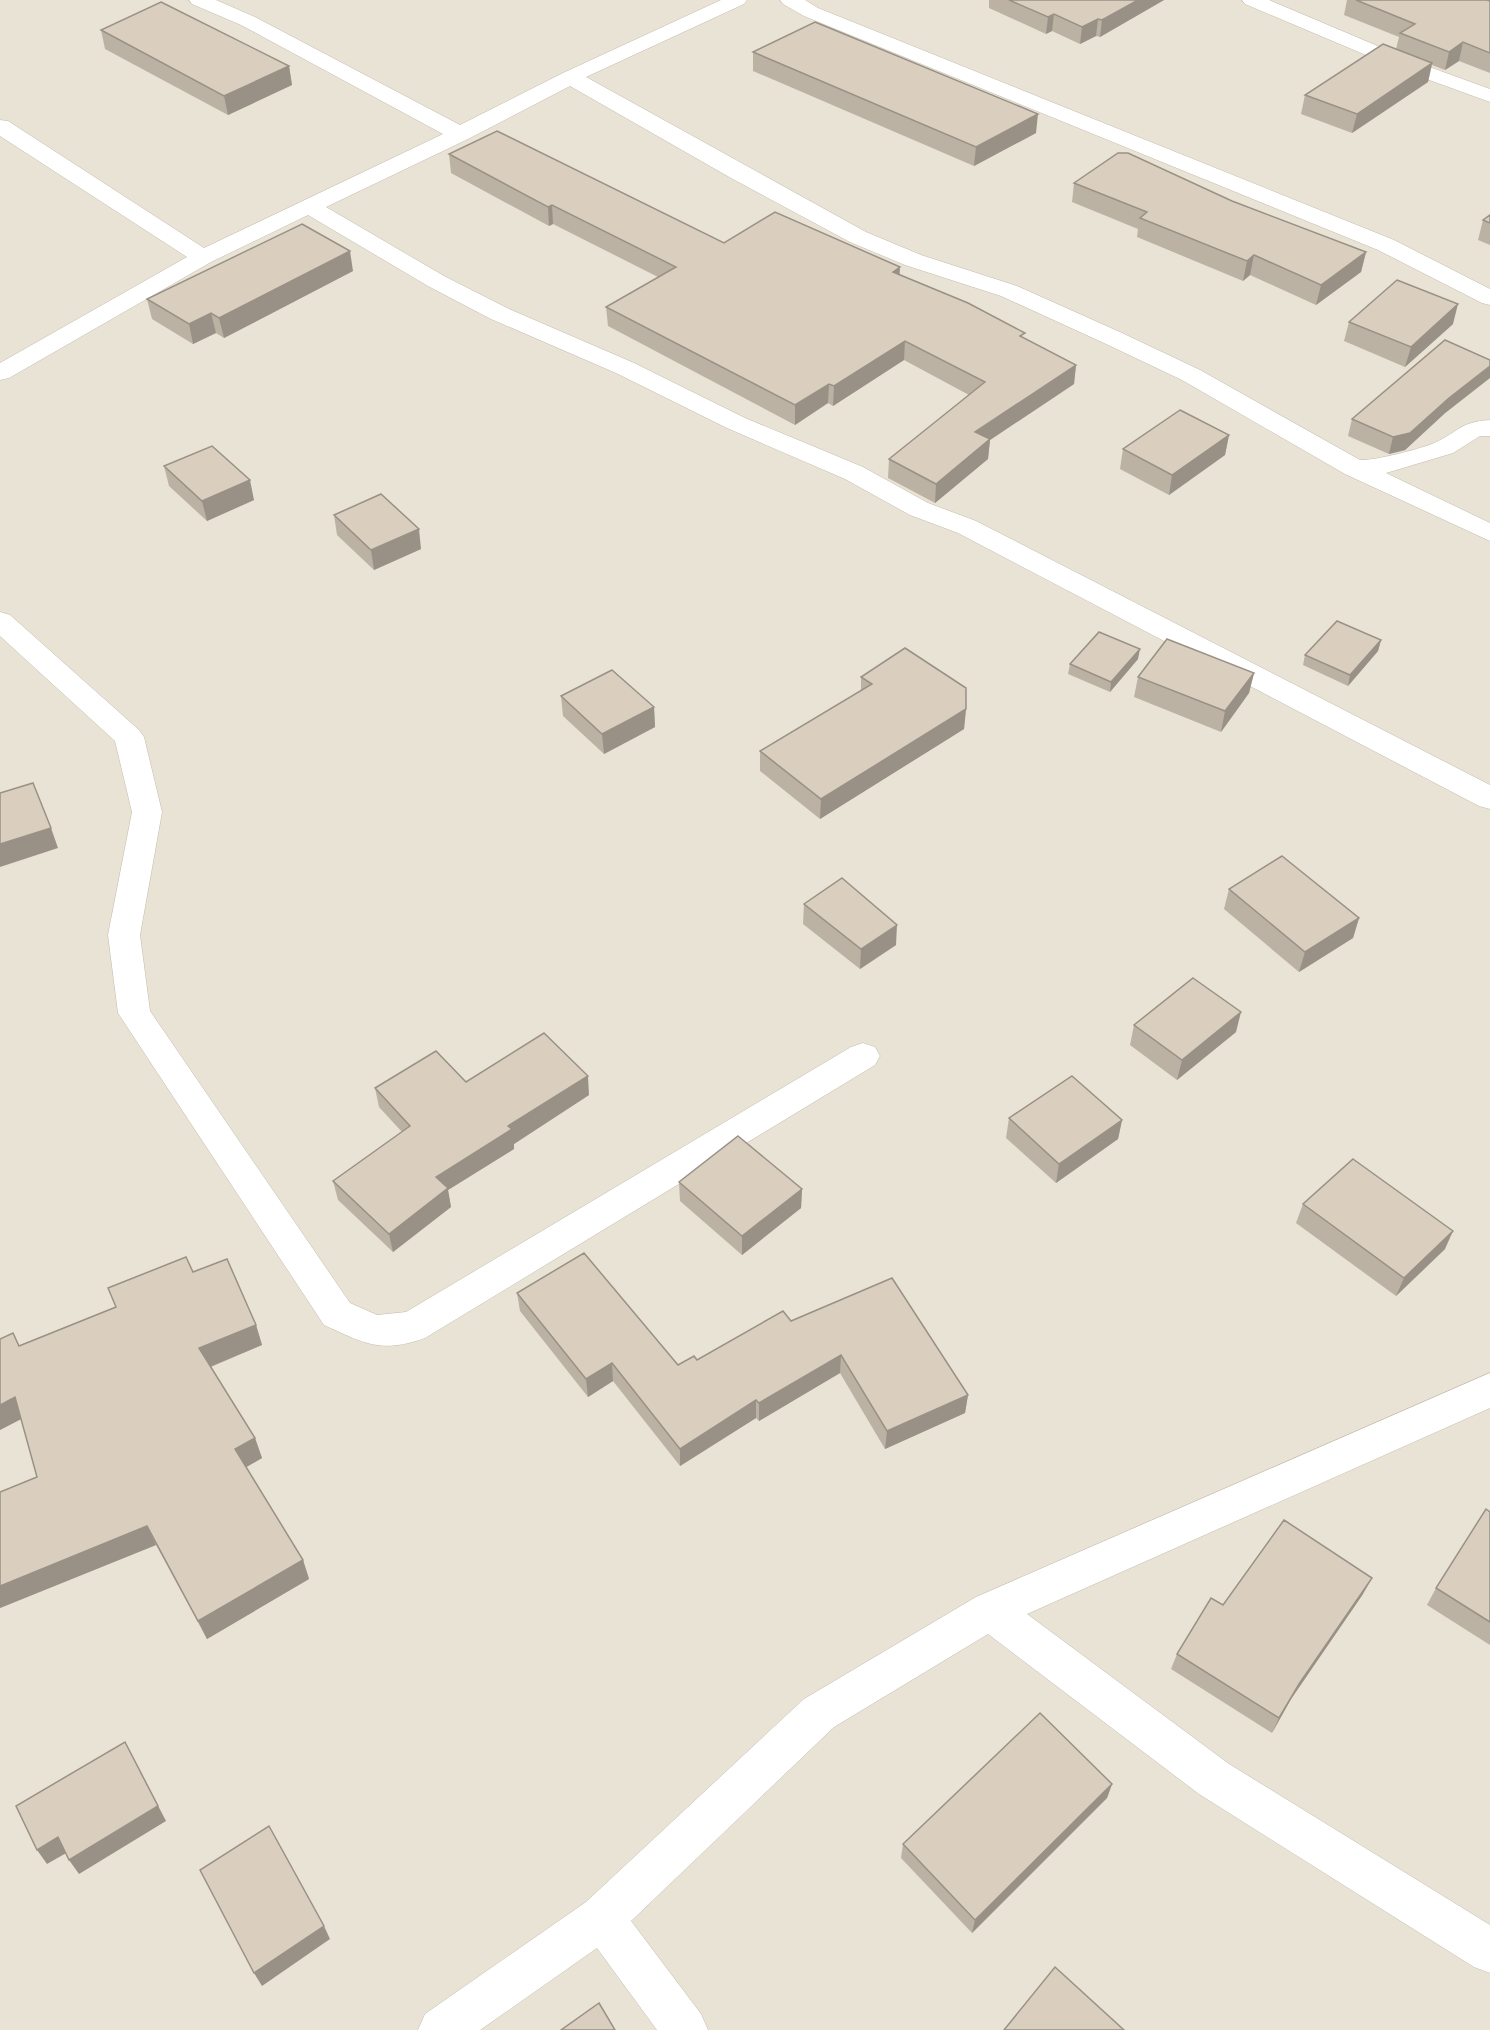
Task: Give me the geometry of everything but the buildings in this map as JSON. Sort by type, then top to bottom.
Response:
[{"type":"street","points":[[199,0],[248,21],[460,134]]},
{"type":"street","points":[[0,373],[203,257],[460,134],[570,77],[737,0]]},
{"type":"street","points":[[790,0],[812,12],[1386,245],[1490,297]]},
{"type":"street","points":[[1252,0],[1407,65],[1490,96]]},
{"type":"street","points":[[570,77],[739,173],[858,237],[913,260],[1009,291],[1113,338],[1191,375],[1264,419],[1354,468],[1490,533]]},
{"type":"street","points":[[0,126],[203,257]]},
{"type":"street","points":[[309,206],[436,281],[500,314],[626,368],[736,423],[854,473],[919,509],[967,527],[1490,798]]},
{"type":"street","points":[[1354,468],[1373,469],[1430,453],[1444,448],[1474,429],[1490,428]]},
{"type":"street","points":[[0,621],[129,737],[147,812],[124,935],[134,1013],[337,1314],[375,1331],[412,1327],[863,1056]]},
{"type":"street","points":[[441,2030],[602,1918],[819,1713],[990,1611],[1490,1390]]},
{"type":"street","points":[[990,1611],[1214,1779],[1490,1951]]},
{"type":"street","points":[[602,1918],[684,2030]]},
{"type":"shaded area","points":[[0,0],[1490,0],[1490,2030],[0,2030]]}]
